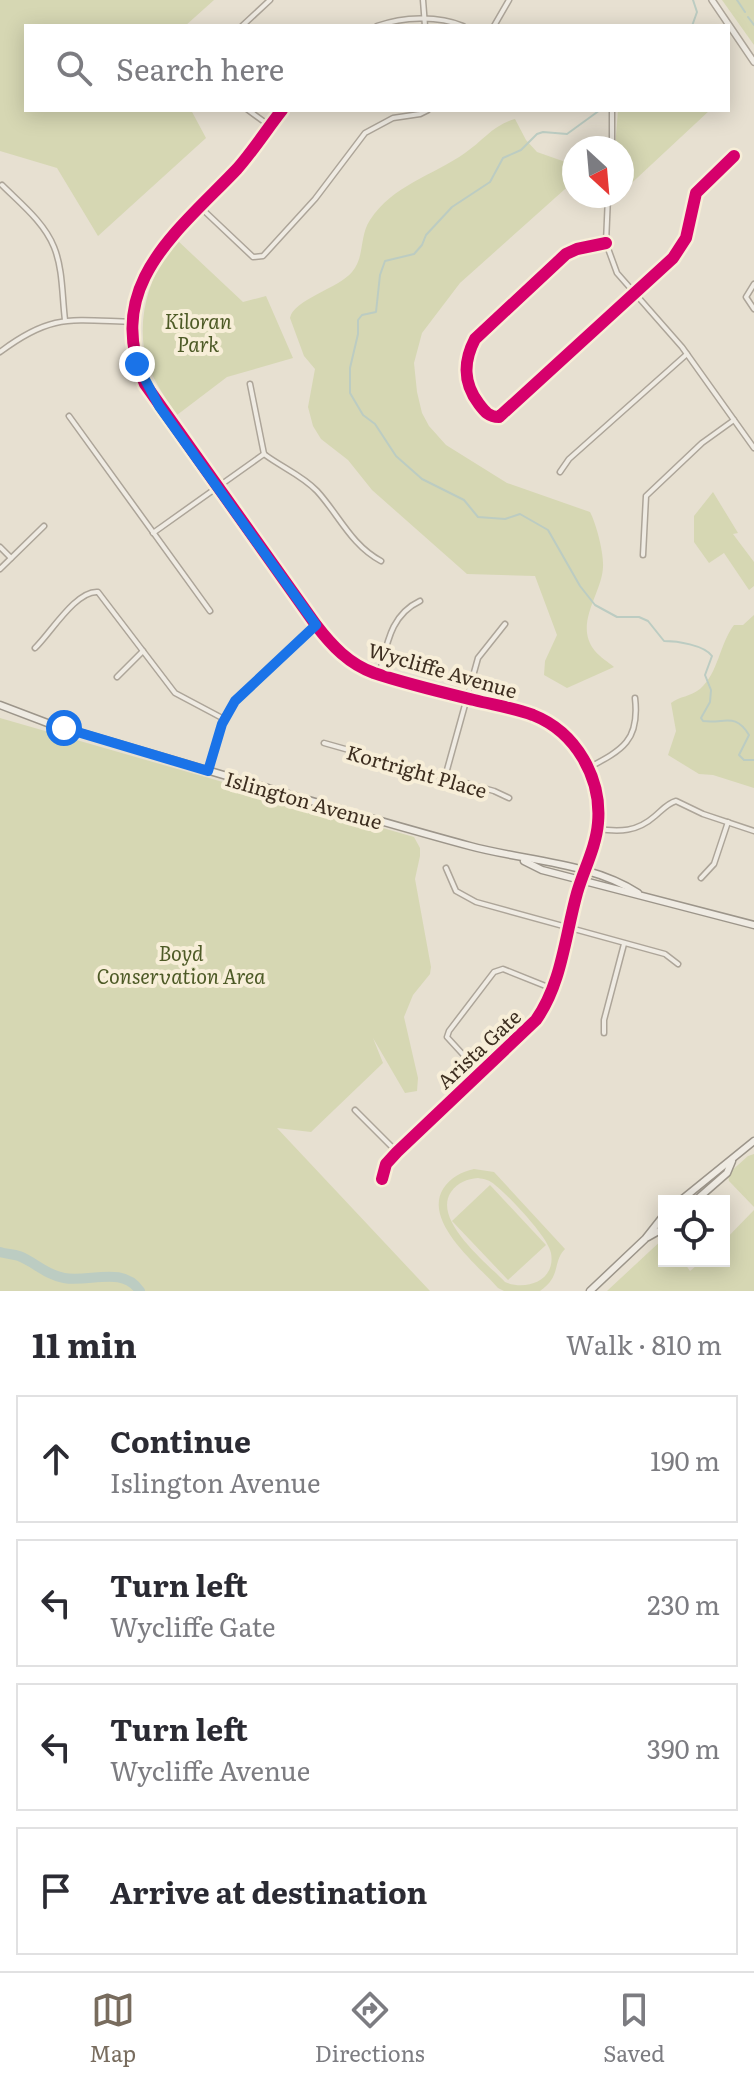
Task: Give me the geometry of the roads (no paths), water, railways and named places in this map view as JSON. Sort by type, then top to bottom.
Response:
[{"type":"main road","name":"Islington Avenue","points":[[0,705],[50,724],[372,820],[621,882],[638,893]]},
{"type":"main road","name":"Islington Avenue","points":[[518,858],[542,870],[754,925]]},
{"type":"main road","points":[[687,1195],[754,1141]]},
{"type":"main road","points":[[702,1195],[727,1173],[732,1161]]},
{"type":"main road","points":[[590,1291],[658,1223]]},
{"type":"main road","points":[[645,1239],[658,1231]]},
{"type":"street","points":[[244,24],[270,0]]},
{"type":"street","points":[[423,0],[425,24]]},
{"type":"street","points":[[495,24],[509,0]]},
{"type":"street","points":[[712,0],[727,24]]},
{"type":"street","points":[[383,24],[424,19],[452,24]]},
{"type":"street","points":[[732,32],[754,62]]},
{"type":"street","points":[[251,112],[270,126]]},
{"type":"street","name":"Wycliffe Avenue","points":[[280,112],[237,168],[162,246],[147,272],[133,311],[137,364],[150,393],[316,625],[349,660],[379,675],[533,715],[566,735],[588,768],[597,796],[597,829],[581,881]]},
{"type":"street","points":[[199,206],[253,257],[263,256],[315,199],[365,133],[393,118],[424,112]]},
{"type":"street","points":[[612,112],[612,136]]},
{"type":"street","points":[[606,243],[566,254],[475,339],[467,356],[466,376],[470,391],[488,415],[499,417],[679,252],[686,238],[696,193],[734,156]]},
{"type":"street","points":[[2,185],[37,221],[54,246],[59,263],[65,320]]},
{"type":"street","points":[[607,208],[606,243],[614,268],[687,354],[754,448]]},
{"type":"street","points":[[754,284],[746,297],[754,309]]},
{"type":"street","points":[[0,352],[31,330],[65,320],[132,322]]},
{"type":"street","points":[[560,472],[569,459],[687,354]]},
{"type":"street","points":[[250,384],[264,454],[309,483],[367,554],[381,561]]},
{"type":"street","points":[[69,416],[210,611]]},
{"type":"street","points":[[643,555],[643,500],[702,443],[734,420]]},
{"type":"street","points":[[153,533],[264,454]]},
{"type":"street","points":[[0,569],[44,526]]},
{"type":"street","points":[[0,547],[11,558]]},
{"type":"street","points":[[35,648],[67,610],[94,591],[107,602],[175,693],[224,719]]},
{"type":"street","points":[[379,675],[395,621],[407,607],[420,601]]},
{"type":"street","points":[[445,777],[478,658],[505,624]]},
{"type":"street","points":[[208,771],[224,719],[237,698],[316,625]]},
{"type":"street","points":[[117,677],[143,651]]},
{"type":"street","points":[[588,768],[622,748],[634,733],[637,718],[635,698]]},
{"type":"street","name":"Kortright Place","points":[[324,743],[509,798]]},
{"type":"street","points":[[597,829],[622,832],[638,828],[676,801],[754,831]]},
{"type":"street","points":[[701,878],[714,864],[728,822]]},
{"type":"street","points":[[446,868],[456,891],[469,899],[665,954],[678,964]]},
{"type":"street","name":"Arista Gate","points":[[382,1179],[386,1164],[397,1152],[536,1020],[553,989],[581,881]]},
{"type":"street","points":[[604,1033],[604,1020],[624,944]]},
{"type":"street","points":[[480,1073],[447,1037],[494,972],[503,969],[553,989]]},
{"type":"street","points":[[355,1110],[397,1152]]},
{"type":"waterway","points":[[693,0],[697,12],[693,24]]},
{"type":"waterway","points":[[737,0],[745,12]]},
{"type":"waterway","points":[[748,17],[754,25]]},
{"type":"waterway","points":[[597,112],[567,134],[537,134],[521,150],[503,158],[490,182],[452,207],[426,235],[414,254],[385,261],[380,275],[376,312],[362,315],[358,320],[350,368],[350,393],[363,415],[375,424],[396,456],[422,479],[464,500],[478,517],[505,519],[520,514],[548,530],[580,586],[595,605],[617,617],[639,617],[648,621],[664,641],[690,644],[708,652],[712,656],[705,675],[711,690],[710,702],[701,718],[703,721],[729,720],[739,724],[749,735],[739,755],[744,760],[754,760]]},
{"type":"waterway","points":[[0,1252],[19,1256],[64,1278],[115,1277],[133,1283],[140,1291]]},
{"type":"park label","name":"Kiloran Park","points":[[198,332]]},
{"type":"park label","name":"Boyd Conservation Area","points":[[181,964]]}]
